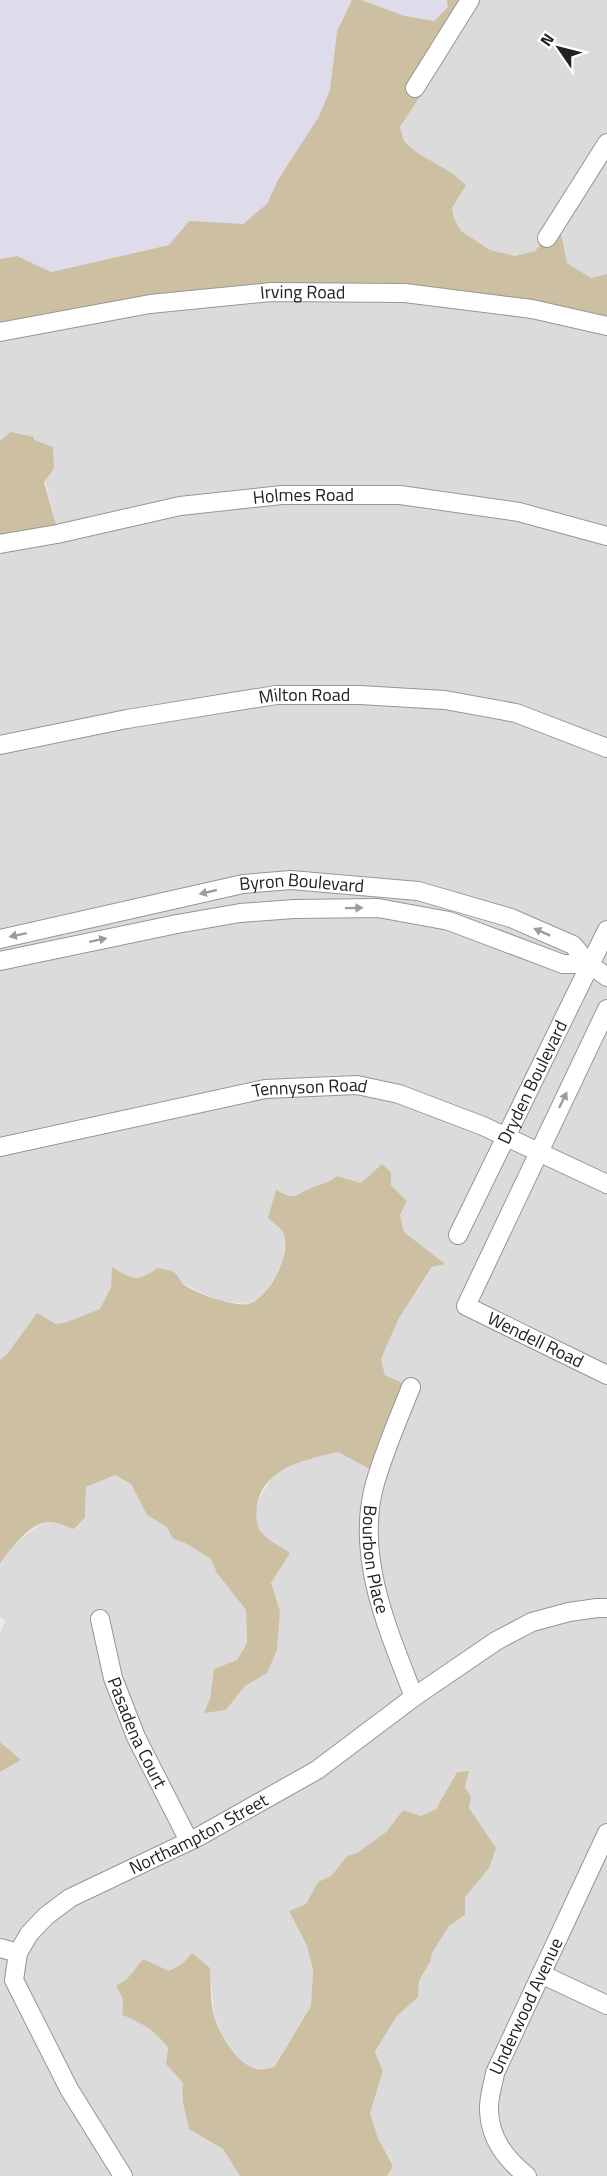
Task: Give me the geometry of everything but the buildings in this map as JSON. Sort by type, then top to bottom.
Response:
[{"type":"street","points":[[415,88],[470,0]]},
{"type":"street","points":[[547,238],[607,143]]},
{"type":"street","name":"Irving Road","points":[[0,332],[150,304],[271,292],[405,293],[532,309],[607,326]]},
{"type":"street","name":"Holmes Road","points":[[0,544],[180,506],[282,495],[400,495],[519,512],[607,536]]},
{"type":"street","name":"Milton Road","points":[[0,745],[127,719],[276,694],[360,695],[445,700],[516,713],[607,748]]},
{"type":"street","name":"Byron Boulevard","points":[[0,939],[243,884],[291,880],[418,891],[511,918],[573,945],[589,964],[607,977]]},
{"type":"street","points":[[310,909],[311,882]]},
{"type":"street","name":"Byron Boulevard","points":[[0,961],[240,913],[378,908],[449,921],[563,964],[589,964]]},
{"type":"street","points":[[119,912],[123,935]]},
{"type":"street","name":"Dryden Boulevard","points":[[458,1235],[607,930]]},
{"type":"street","name":"Dryden Boulevard","points":[[466,1306],[607,1009]]},
{"type":"street","name":"Tennyson Road","points":[[0,1147],[265,1089],[357,1085],[399,1094],[507,1137],[607,1184]]},
{"type":"street","name":"Wendell Road","points":[[466,1306],[607,1375]]},
{"type":"street","name":"Bourbon Place","points":[[411,1387],[373,1491],[368,1528],[372,1574],[383,1615],[414,1697]]},
{"type":"street","name":"Northampton Street","points":[[123,2176],[69,2089],[14,1980],[18,1953],[29,1934],[46,1916],[70,1898],[189,1841],[317,1770],[414,1697],[496,1641],[532,1622],[569,1612],[607,1608]]},
{"type":"street","name":"Pasadena Court","points":[[100,1619],[113,1678],[132,1727],[189,1841]]},
{"type":"street","name":"Underwood Avenue","points":[[527,2176],[505,2157],[494,2136],[489,2111],[495,2073],[607,1833]]},
{"type":"street","points":[[0,1948],[18,1953]]},
{"type":"street","points":[[541,1974],[607,2005]]},
{"type":"shaded area","points":[[0,0],[352,0],[337,31],[330,90],[318,118],[273,200],[247,227],[50,272],[17,256],[0,259]]},
{"type":"shaded area","points":[[352,0],[361,0],[405,16],[434,21],[448,7],[447,0],[478,0],[400,127],[404,141],[416,152],[452,173],[466,185],[452,208],[454,218],[461,231],[490,250],[515,256],[535,251],[559,224],[567,263],[591,278],[607,274],[607,324],[529,306],[268,290],[0,329],[0,259],[17,256],[51,272],[169,245],[189,221],[243,224],[267,204],[278,180],[318,118],[330,90],[337,31]]},
{"type":"shaded area","points":[[361,0],[447,0],[449,7],[434,21],[405,16]]},
{"type":"shaded area","points":[[478,0],[607,0],[607,274],[591,278],[567,263],[535,251],[515,256],[490,250],[461,231],[452,208],[452,173],[416,152],[404,141],[400,127]]},
{"type":"shaded area","points":[[401,290],[607,324],[607,2176],[387,2176],[393,2165],[378,2138],[370,2113],[383,2071],[375,2053],[396,2017],[418,1997],[419,1981],[431,1960],[432,1953],[449,1926],[465,1915],[465,1897],[489,1868],[469,1808],[471,1797],[465,1787],[469,1772],[457,1772],[436,1809],[421,1816],[403,1810],[386,1832],[357,1853],[347,1856],[332,1875],[318,1882],[306,1904],[289,1911],[307,1946],[313,1970],[311,2006],[275,2066],[268,2070],[247,2066],[226,2045],[214,2014],[210,1968],[191,1954],[182,1964],[169,1971],[143,1959],[127,1979],[116,1986],[123,1999],[122,2015],[134,2019],[160,2036],[168,2048],[166,2064],[183,2083],[181,2097],[189,2129],[223,2149],[240,2176],[0,2176],[0,1772],[21,1760],[0,1742],[0,1634],[5,1621],[0,1617],[0,1564],[13,1545],[43,1522],[75,1529],[85,1518],[86,1487],[115,1475],[131,1484],[147,1515],[167,1527],[173,1539],[185,1543],[211,1559],[217,1572],[246,1610],[247,1643],[237,1660],[214,1670],[210,1699],[205,1712],[226,1710],[245,1686],[267,1673],[280,1611],[273,1591],[263,1534],[256,1522],[258,1500],[273,1476],[306,1459],[338,1452],[377,1473],[411,1387],[385,1375],[381,1359],[399,1318],[433,1267],[444,1264],[404,1232],[400,1215],[407,1201],[391,1185],[391,1172],[382,1164],[361,1183],[337,1176],[324,1186],[312,1188],[298,1196],[291,1197],[282,1231],[285,1242],[282,1266],[263,1296],[248,1304],[220,1301],[182,1283],[174,1272],[157,1268],[145,1277],[130,1277],[112,1268],[111,1287],[100,1309],[56,1324],[0,1360],[0,541],[58,531],[34,438],[0,441],[0,329],[159,300]]},
{"type":"shaded area","points":[[11,432],[34,437],[34,440],[53,447],[54,469],[44,482],[58,531],[0,541],[0,441]]},
{"type":"shaded area","points":[[382,1164],[391,1172],[391,1185],[407,1201],[400,1215],[404,1232],[445,1264],[432,1267],[399,1318],[381,1359],[385,1375],[411,1387],[377,1473],[338,1452],[287,1468],[267,1484],[260,1495],[257,1519],[261,1531],[290,1553],[271,1583],[280,1611],[277,1650],[267,1673],[245,1686],[226,1710],[204,1713],[210,1699],[214,1669],[237,1660],[247,1643],[246,1610],[217,1573],[211,1559],[185,1543],[173,1539],[167,1527],[147,1515],[131,1484],[115,1475],[86,1487],[85,1518],[74,1529],[53,1522],[40,1524],[20,1539],[0,1564],[0,1360],[8,1353],[37,1313],[56,1324],[100,1309],[111,1287],[112,1267],[134,1278],[144,1276],[157,1268],[166,1270],[175,1273],[189,1288],[214,1298],[241,1304],[248,1304],[256,1300],[272,1284],[285,1250],[282,1231],[268,1218],[276,1190],[295,1196],[337,1176],[361,1183]]},
{"type":"shaded area","points":[[0,1742],[21,1760],[0,1772]]},
{"type":"shaded area","points":[[469,1771],[465,1787],[471,1797],[469,1808],[496,1848],[489,1868],[465,1897],[465,1915],[449,1926],[432,1953],[431,1960],[419,1981],[418,1997],[396,2017],[375,2052],[383,2071],[370,2113],[378,2138],[393,2166],[387,2176],[240,2176],[223,2149],[189,2129],[183,2101],[183,2083],[166,2064],[168,2048],[148,2028],[122,2015],[123,1999],[116,1986],[127,1979],[143,1959],[169,1971],[182,1964],[192,1953],[210,1968],[214,2016],[228,2046],[244,2063],[254,2068],[264,2069],[275,2066],[311,2006],[313,1970],[307,1946],[289,1911],[306,1904],[318,1882],[332,1875],[347,1856],[357,1853],[386,1832],[403,1810],[421,1816],[436,1809],[457,1772]]}]
